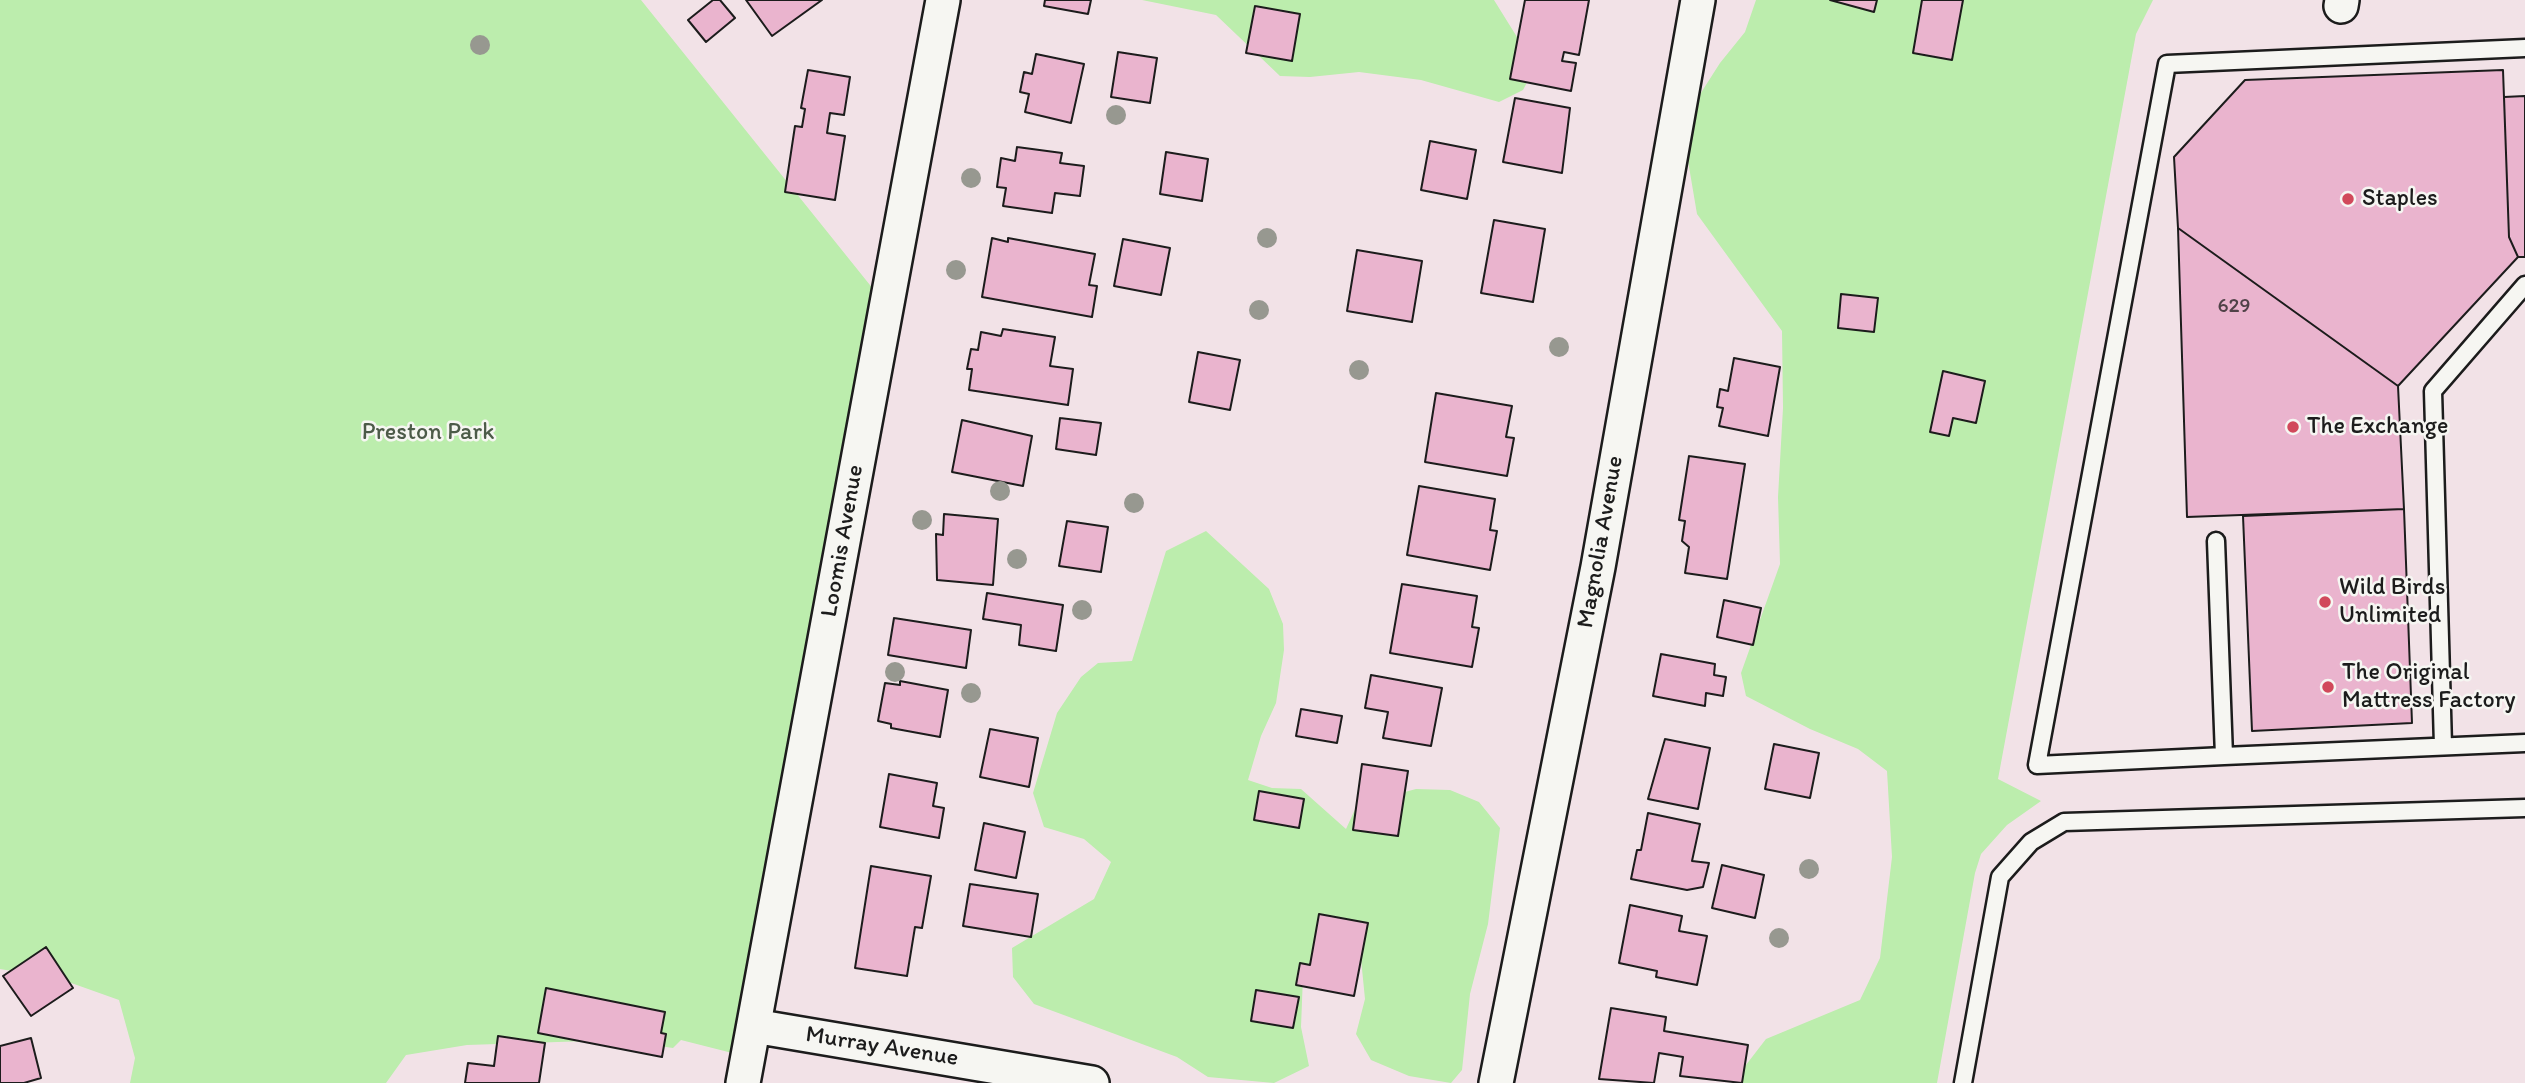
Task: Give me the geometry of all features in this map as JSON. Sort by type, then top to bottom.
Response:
[{"type":"street","name":"Loomis Avenue","points":[[743,1083],[943,0]]},
{"type":"street","name":"Magnolia Avenue","points":[[1496,1083],[1598,567],[1698,0]]},
{"type":"street","name":"Murray Avenue","points":[[754,1026],[1092,1083]]},
{"type":"lane","points":[[2525,48],[2167,64],[2037,765],[2525,743]]},
{"type":"lane","points":[[2443,747],[2433,391],[2525,285]]},
{"type":"lane","points":[[2216,541],[2224,757]]},
{"type":"lane","points":[[1963,1083],[2000,877],[2031,842],[2064,822],[2525,808]]},
{"type":"green space","name":"Preston Park","points":[[0,0],[641,0],[886,305],[748,1057],[681,1040],[673,1048],[619,1040],[467,1045],[406,1055],[386,1083],[130,1083],[135,1058],[119,1000],[60,979],[0,969]]},
{"type":"green space","points":[[1142,0],[1494,0],[1517,37],[1532,73],[1523,90],[1499,102],[1421,80],[1359,72],[1310,77],[1280,76],[1216,15]]},
{"type":"green space","points":[[1756,0],[2153,0],[2136,34],[1998,779],[2041,801],[2007,825],[1981,854],[1975,873],[1937,1083],[1732,1083],[1766,1039],[1860,1000],[1880,958],[1892,857],[1887,771],[1858,749],[1810,729],[1746,696],[1741,673],[1780,564],[1778,497],[1783,408],[1782,331],[1697,214],[1687,155],[1697,99],[1720,63],[1745,32]]},
{"type":"green space","points":[[1206,531],[1269,589],[1283,624],[1284,650],[1276,703],[1261,736],[1248,780],[1272,788],[1301,789],[1346,829],[1357,805],[1416,789],[1450,790],[1479,802],[1500,828],[1488,924],[1470,994],[1462,1070],[1451,1083],[1409,1076],[1371,1060],[1356,1034],[1365,999],[1361,959],[1328,955],[1303,976],[1301,1027],[1309,1066],[1274,1083],[1208,1077],[1177,1057],[1034,1004],[1013,977],[1012,948],[1094,899],[1111,862],[1084,839],[1044,827],[1033,793],[1057,713],[1081,677],[1098,663],[1132,661],[1166,551]]},
{"type":"building","points":[[713,0],[720,0],[735,18],[706,42],[688,20]]},
{"type":"building","points":[[746,0],[822,0],[772,36]]},
{"type":"building","points":[[1045,0],[1091,0],[1088,14],[1044,6]]},
{"type":"building","points":[[1525,0],[1589,0],[1579,55],[1564,52],[1562,61],[1576,63],[1571,91],[1510,79]]},
{"type":"building","points":[[1830,0],[1877,0],[1874,12]]},
{"type":"building","points":[[1922,0],[1963,0],[1952,60],[1913,53]]},
{"type":"building","points":[[1255,6],[1300,14],[1292,61],[1246,53]]},
{"type":"building","points":[[1118,52],[1157,58],[1150,103],[1111,97]]},
{"type":"building","points":[[1036,54],[1084,64],[1071,123],[1025,112],[1029,94],[1020,92],[1024,72],[1032,74]]},
{"type":"building","points":[[808,70],[850,77],[844,115],[830,113],[827,133],[845,136],[835,200],[785,192],[795,126],[802,127],[805,109],[801,108]]},
{"type":"building","points":[[2503,70],[2509,237],[2518,257],[2398,386],[2178,228],[2174,157],[2245,80]]},
{"type":"building","points":[[2525,96],[2525,257],[2518,257],[2509,237],[2504,97]]},
{"type":"building","points":[[1515,98],[1570,108],[1562,173],[1503,162]]},
{"type":"building","points":[[1430,141],[1476,150],[1467,199],[1421,190]]},
{"type":"building","points":[[1017,147],[1062,153],[1060,163],[1084,166],[1080,196],[1055,193],[1052,213],[1003,206],[1006,188],[997,187],[1001,158],[1015,161]]},
{"type":"building","points":[[1166,152],[1208,159],[1202,201],[1160,194]]},
{"type":"building","points":[[1494,220],[1545,229],[1533,302],[1481,293]]},
{"type":"building","points":[[2178,228],[2398,386],[2404,509],[2187,517]]},
{"type":"building","points":[[992,238],[1008,242],[1008,238],[1095,254],[1089,285],[1097,286],[1092,317],[982,297]]},
{"type":"building","points":[[1123,239],[1170,248],[1161,295],[1114,286]]},
{"type":"building","points":[[1357,250],[1422,261],[1412,322],[1347,311]]},
{"type":"building","points":[[1841,294],[1878,298],[1874,332],[1838,328]]},
{"type":"building","points":[[1003,329],[1055,337],[1050,366],[1073,369],[1068,405],[969,390],[972,369],[967,369],[971,349],[978,350],[981,332],[1001,336]]},
{"type":"building","points":[[1198,352],[1240,360],[1230,410],[1189,402]]},
{"type":"building","points":[[1734,358],[1780,367],[1768,436],[1719,426],[1723,408],[1717,407],[1720,389],[1728,391]]},
{"type":"building","points":[[1943,371],[1985,381],[1976,423],[1953,418],[1949,436],[1930,432]]},
{"type":"building","points":[[1436,393],[1512,406],[1506,437],[1514,438],[1507,476],[1425,462]]},
{"type":"building","points":[[1060,418],[1101,423],[1096,455],[1056,449]]},
{"type":"building","points":[[962,420],[1032,436],[1023,486],[952,472]]},
{"type":"building","points":[[1689,456],[1745,464],[1727,579],[1685,573],[1689,547],[1682,541],[1685,521],[1679,520]]},
{"type":"building","points":[[1419,486],[1495,499],[1490,530],[1497,531],[1490,570],[1407,555]]},
{"type":"building","points":[[2404,509],[2412,723],[2252,731],[2243,516]]},
{"type":"building","points":[[944,514],[998,519],[993,585],[937,580],[936,534],[943,535]]},
{"type":"building","points":[[1067,521],[1108,527],[1101,572],[1059,566]]},
{"type":"building","points":[[1402,584],[1477,596],[1472,627],[1479,628],[1472,667],[1390,653]]},
{"type":"building","points":[[987,593],[1063,605],[1056,651],[1019,645],[1021,625],[983,619]]},
{"type":"building","points":[[1724,600],[1761,608],[1753,645],[1717,637]]},
{"type":"building","points":[[894,618],[971,630],[966,668],[888,655]]},
{"type":"building","points":[[1661,654],[1715,664],[1714,675],[1726,677],[1723,696],[1706,693],[1705,706],[1653,696]]},
{"type":"building","points":[[1371,675],[1442,688],[1431,746],[1383,738],[1388,712],[1365,708]]},
{"type":"building","points":[[900,681],[948,690],[940,737],[891,728],[891,724],[878,721],[885,683],[900,685]]},
{"type":"building","points":[[1301,709],[1342,716],[1337,743],[1296,736]]},
{"type":"building","points":[[990,729],[1038,738],[1029,787],[980,777]]},
{"type":"building","points":[[1665,739],[1710,748],[1698,809],[1648,799]]},
{"type":"building","points":[[1774,744],[1819,753],[1810,798],[1765,789]]},
{"type":"building","points":[[1362,764],[1408,771],[1398,836],[1353,830]]},
{"type":"building","points":[[889,774],[937,783],[933,806],[944,808],[939,838],[880,827]]},
{"type":"building","points":[[1259,791],[1304,799],[1299,828],[1254,820]]},
{"type":"building","points":[[1648,813],[1700,824],[1692,861],[1709,863],[1703,887],[1687,890],[1631,879],[1637,850],[1641,850]]},
{"type":"building","points":[[984,823],[1025,832],[1016,878],[975,870]]},
{"type":"building","points":[[1722,865],[1764,875],[1755,918],[1712,908]]},
{"type":"building","points":[[871,866],[931,876],[922,928],[915,927],[907,976],[855,968]]},
{"type":"building","points":[[970,884],[1038,894],[1031,937],[963,926]]},
{"type":"building","points":[[1630,905],[1682,916],[1679,931],[1707,936],[1697,985],[1656,977],[1657,971],[1619,963]]},
{"type":"building","points":[[1319,914],[1368,923],[1354,996],[1296,985],[1300,963],[1310,965]]},
{"type":"building","points":[[46,947],[73,988],[31,1016],[3,976]]},
{"type":"building","points":[[546,988],[665,1012],[661,1033],[666,1034],[662,1057],[538,1033]]},
{"type":"building","points":[[1256,990],[1299,997],[1293,1028],[1251,1021]]},
{"type":"building","points":[[1611,1008],[1666,1017],[1664,1031],[1748,1045],[1742,1083],[1680,1076],[1683,1057],[1659,1053],[1654,1083],[1599,1079]]},
{"type":"building","points":[[498,1036],[545,1043],[539,1083],[465,1083],[468,1063],[494,1066]]},
{"type":"building","points":[[31,1038],[41,1078],[24,1083],[0,1083],[0,1046]]},
{"type":"place","name":"Staples","points":[[2348,199]]},
{"type":"place","name":"The Exchange","points":[[2293,427]]},
{"type":"place","name":"Wild Birds Unlimited","points":[[2325,602]]},
{"type":"place","name":"The Original Mattress Factory","points":[[2328,687]]}]
